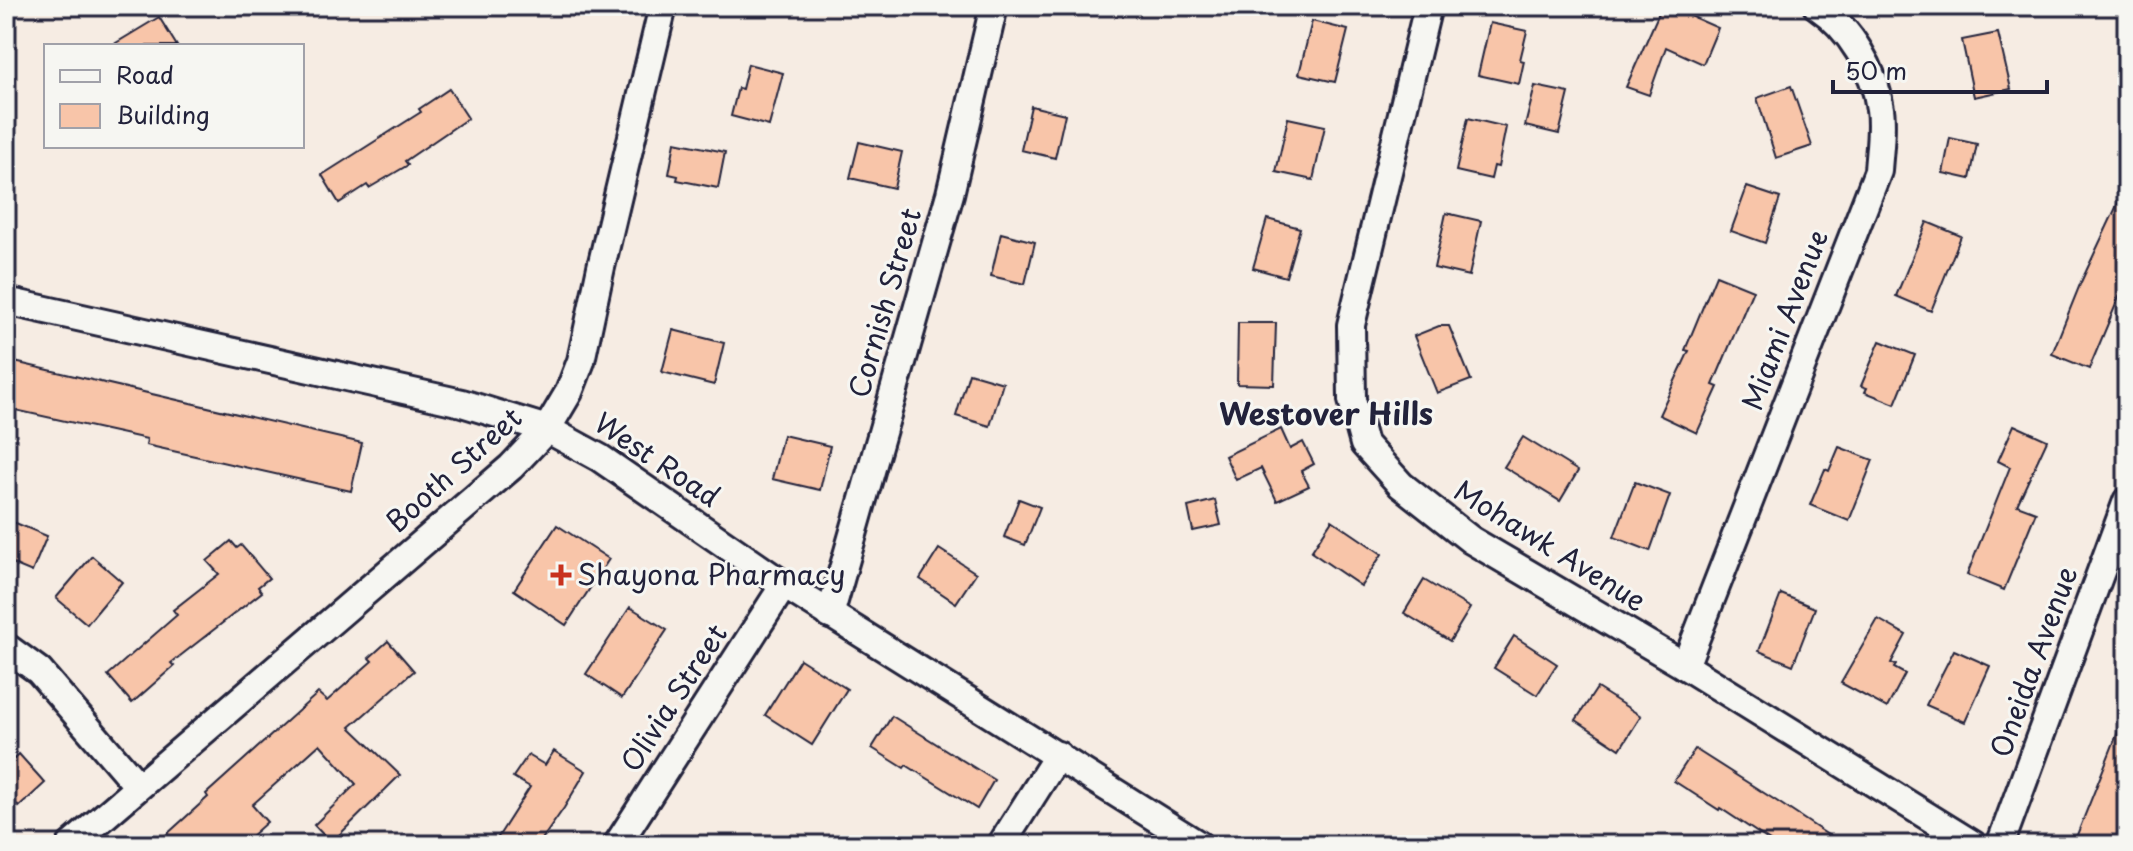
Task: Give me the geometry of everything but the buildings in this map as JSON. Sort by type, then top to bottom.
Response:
[{"type":"street","name":"Booth Street","points":[[71,845],[511,467],[547,429],[569,392],[581,361],[663,6]]},
{"type":"street","name":"Cornish Street","points":[[830,615],[950,194],[994,6]]},
{"type":"street","name":"Mohawk Avenue","points":[[1428,6],[1351,325],[1352,400],[1364,444],[1401,485],[1471,540],[1685,666],[1974,845]]},
{"type":"street","name":"Miami Avenue","points":[[1685,666],[1878,171],[1881,111],[1872,74],[1851,40],[1817,6]]},
{"type":"street","name":"West Road","points":[[6,301],[462,403],[547,429],[600,458],[830,615],[1199,845]]},
{"type":"street","name":"Oneida Avenue","points":[[2000,845],[2127,501]]},
{"type":"street","name":"Olivia Street","points":[[617,845],[784,585]]},
{"type":"street","points":[[6,647],[39,671],[138,786]]},
{"type":"street","points":[[1001,845],[1058,755]]},
{"type":"place","name":"Shayona Pharmacy","points":[[561,575]]},
{"type":"district","name":"Westover Hills","points":[[1326,415]]}]
